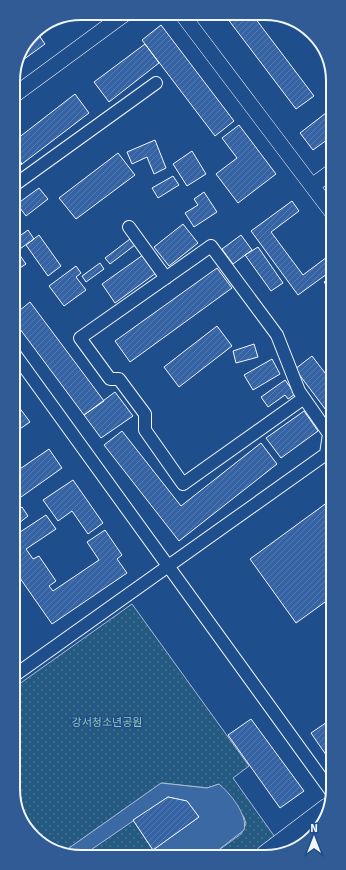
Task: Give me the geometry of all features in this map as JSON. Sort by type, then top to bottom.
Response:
[{"type":"main road","points":[[273,849],[321,813]]},
{"type":"street","points":[[20,91],[116,20]]},
{"type":"street","points":[[187,20],[326,204]]},
{"type":"street","points":[[20,182],[156,83]]},
{"type":"street","points":[[312,186],[326,176]]},
{"type":"street","points":[[129,227],[166,278]]},
{"type":"street","points":[[304,398],[183,484],[145,430],[145,414],[119,379],[110,379],[80,338],[210,246],[277,335],[299,391],[304,398],[326,430]]},
{"type":"street","points":[[20,361],[326,784]]},
{"type":"street","points":[[20,671],[168,566],[326,459]]},
{"type":"green space","name":"강서청소년공원","points":[[132,604],[249,766],[233,778],[277,840],[264,850],[219,850],[241,834],[246,824],[244,817],[219,784],[207,788],[162,783],[68,849],[51,842],[33,826],[22,805],[20,789],[20,683]]},
{"type":"green space","points":[[133,820],[153,850],[90,850]]},
{"type":"shaded area","points":[[161,783],[207,788],[219,784],[233,799],[241,811],[245,824],[244,830],[218,850],[153,850],[199,817],[187,801],[168,797],[91,850],[68,849]]},
{"type":"building","points":[[229,20],[257,20],[314,96],[296,109]]},
{"type":"building","points":[[161,25],[234,121],[215,136],[142,40]]},
{"type":"building","points":[[40,36],[45,44],[24,59],[26,54]]},
{"type":"building","points":[[145,44],[159,63],[109,102],[94,82]]},
{"type":"building","points":[[75,94],[89,113],[22,164],[20,161],[20,137]]},
{"type":"building","points":[[326,113],[326,141],[313,150],[300,133]]},
{"type":"building","points":[[239,125],[276,174],[238,203],[216,174],[237,158],[222,138]]},
{"type":"building","points":[[155,140],[166,168],[154,174],[147,157],[132,164],[127,152]]},
{"type":"building","points":[[192,151],[206,174],[187,186],[173,164]]},
{"type":"building","points":[[118,153],[135,175],[76,219],[59,198]]},
{"type":"building","points":[[173,176],[179,185],[158,198],[152,188]]},
{"type":"building","points":[[39,188],[48,199],[26,216],[20,208],[20,202]]},
{"type":"building","points":[[204,192],[217,212],[194,227],[185,213],[198,205],[194,199]]},
{"type":"building","points":[[292,201],[299,211],[271,232],[303,275],[326,258],[326,275],[298,295],[251,231]]},
{"type":"building","points":[[183,224],[198,243],[169,266],[154,247]]},
{"type":"building","points":[[28,230],[34,239],[20,249],[20,236]]},
{"type":"building","points":[[39,235],[61,266],[48,276],[26,245]]},
{"type":"building","points":[[241,235],[252,250],[233,264],[222,249]]},
{"type":"building","points":[[130,239],[135,245],[110,264],[105,258]]},
{"type":"building","points":[[258,247],[283,283],[271,291],[245,255]]},
{"type":"building","points":[[143,255],[156,273],[115,303],[102,284]]},
{"type":"building","points":[[20,256],[26,264],[20,268]]},
{"type":"building","points":[[100,263],[104,269],[86,282],[82,276]]},
{"type":"building","points":[[76,266],[81,273],[76,277],[86,290],[64,306],[49,286]]},
{"type":"building","points":[[217,268],[232,288],[130,362],[115,341]]},
{"type":"building","points":[[30,302],[104,401],[84,415],[20,329],[20,310]]},
{"type":"building","points":[[217,326],[232,346],[179,387],[164,367]]},
{"type":"building","points":[[254,344],[258,357],[236,363],[233,351]]},
{"type":"building","points":[[312,356],[326,374],[326,410],[295,369]]},
{"type":"building","points":[[272,359],[280,374],[253,390],[244,375]]},
{"type":"building","points":[[285,380],[295,394],[288,399],[285,395],[268,407],[261,397]]},
{"type":"building","points":[[115,392],[133,416],[101,438],[84,415]]},
{"type":"building","points":[[20,408],[30,422],[20,429]]},
{"type":"building","points":[[304,411],[318,431],[281,458],[266,438]]},
{"type":"building","points":[[122,431],[181,506],[261,443],[277,464],[179,541],[104,445]]},
{"type":"building","points":[[49,449],[62,468],[20,498],[20,469]]},
{"type":"building","points":[[73,480],[103,523],[88,534],[72,511],[58,521],[43,500]]},
{"type":"building","points":[[326,503],[326,601],[296,623],[250,559]]},
{"type":"building","points":[[22,507],[28,516],[20,522],[20,508]]},
{"type":"building","points":[[46,515],[56,529],[26,549],[33,559],[39,556],[56,581],[49,586],[53,591],[99,560],[87,542],[105,530],[122,555],[117,559],[127,573],[52,624],[20,578],[20,532]]},
{"type":"building","points":[[251,719],[304,791],[280,808],[228,735]]},
{"type":"building","points":[[326,723],[326,755],[311,733]]},
{"type":"building","points":[[168,797],[187,801],[199,817],[153,850],[133,820]]}]
